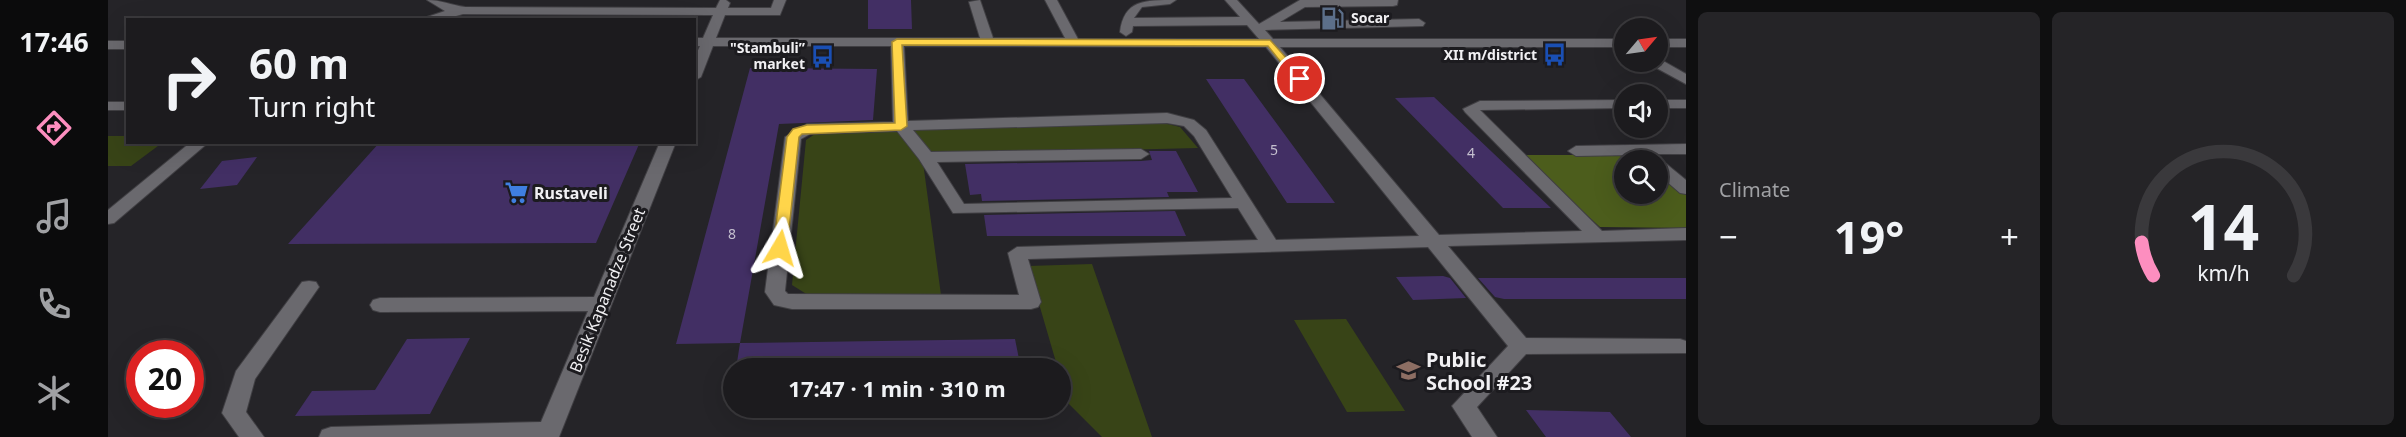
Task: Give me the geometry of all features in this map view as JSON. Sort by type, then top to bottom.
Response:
[{"type":"street","points":[[412,18],[432,0],[446,8],[465,11],[576,11],[723,6],[776,12],[780,0]]},
{"type":"street","points":[[576,11],[585,0]]},
{"type":"street","points":[[1051,0],[1074,43]]},
{"type":"street","points":[[1125,43],[1126,14],[1131,8],[1149,2],[1170,0]]},
{"type":"street","points":[[1232,0],[1257,25],[1520,346]]},
{"type":"street","points":[[1257,25],[1302,3],[1392,1],[1442,43]]},
{"type":"street","points":[[975,2],[988,43]]},
{"type":"street","points":[[696,68],[702,42],[723,6]]},
{"type":"street","points":[[433,18],[465,11]]},
{"type":"street","points":[[1126,22],[1257,25],[1419,23]]},
{"type":"street","points":[[108,34],[126,34]]},
{"type":"street","points":[[702,42],[1614,43]]},
{"type":"street","points":[[897,42],[901,126],[926,157],[959,209],[1244,203]]},
{"type":"street","points":[[1668,43],[1686,43]]},
{"type":"street","points":[[108,45],[126,45]]},
{"type":"street","points":[[1668,69],[1686,80]]},
{"type":"street","points":[[1597,236],[1470,109],[1480,105],[1614,104]]},
{"type":"street","points":[[1668,104],[1686,104]]},
{"type":"street","points":[[108,106],[126,106]]},
{"type":"street","points":[[1270,245],[1200,133],[1189,123],[1167,118],[807,129],[793,137],[775,292],[781,300],[792,302],[933,304],[1031,302],[1017,253],[1686,234]]},
{"type":"street","points":[[108,219],[199,144]]},
{"type":"street","name":"Besik Kapanadze Street","points":[[548,434],[667,144]]},
{"type":"street","points":[[1637,150],[1686,149]]},
{"type":"street","points":[[1576,151],[1614,150]]},
{"type":"street","points":[[926,157],[1141,154]]},
{"type":"street","points":[[1668,174],[1686,189]]},
{"type":"street","points":[[252,437],[234,413],[244,377],[309,287]]},
{"type":"street","points":[[380,305],[602,304]]},
{"type":"street","points":[[1485,437],[1464,406],[1520,346],[1680,347]]},
{"type":"street","points":[[331,437],[548,434]]},
{"type":"green space","points":[[1159,122],[1180,127],[1198,148],[922,155],[941,295],[808,295],[792,285],[806,140],[818,132]]},
{"type":"green space","points":[[108,136],[126,136],[126,144],[161,144],[131,166],[108,166]]},
{"type":"green space","points":[[1520,155],[1614,155],[1614,204],[1668,204],[1668,181],[1686,195],[1686,228],[1600,227]]},
{"type":"green space","points":[[1092,264],[1152,437],[1102,437],[1071,406],[1071,358],[1055,358],[1028,266]]},
{"type":"green space","points":[[1346,319],[1405,411],[1347,412],[1294,320]]},
{"type":"building","points":[[868,0],[911,0],[912,29],[868,29]]},
{"type":"building","points":[[750,68],[877,69],[873,120],[779,124],[740,343],[676,344]]},
{"type":"building","points":[[1206,79],[1244,79],[1335,203],[1287,203]]},
{"type":"building","points":[[1434,97],[1551,208],[1503,208],[1395,98]]},
{"type":"building","name":"Rustaveli","points":[[378,144],[639,144],[596,243],[288,244]]},
{"type":"building","points":[[1149,151],[1176,151],[1198,192],[1167,192],[1169,197],[982,201],[981,194],[970,195],[965,164],[1152,160]]},
{"type":"building","points":[[257,157],[237,185],[200,189],[222,161]]},
{"type":"building","points":[[1175,211],[1186,236],[987,236],[984,215]]},
{"type":"building","points":[[1443,276],[1450,278],[1466,298],[1413,300],[1396,277]]},
{"type":"building","points":[[1478,278],[1686,278],[1686,299],[1504,299],[1495,297]]},
{"type":"building","points":[[470,338],[430,414],[295,416],[312,391],[375,390],[407,339]]},
{"type":"building","points":[[1015,339],[1019,358],[738,358],[740,343]]},
{"type":"building","points":[[1526,410],[1610,412],[1631,437],[1546,437]]},
{"type":"place","name":"Socar","points":[[1333,18]]},
{"type":"place","name":"XII m/district","points":[[1555,55]]},
{"type":"place","name":"\"Stambuli” market","points":[[823,56]]},
{"type":"place","name":"Rustaveli","points":[[516,193]]},
{"type":"place","name":"Public School #23","points":[[1408,371]]},
{"type":"route","points":[[780,248],[793,137],[798,132],[807,129],[901,126],[897,42],[1270,43],[1300,79]]}]
